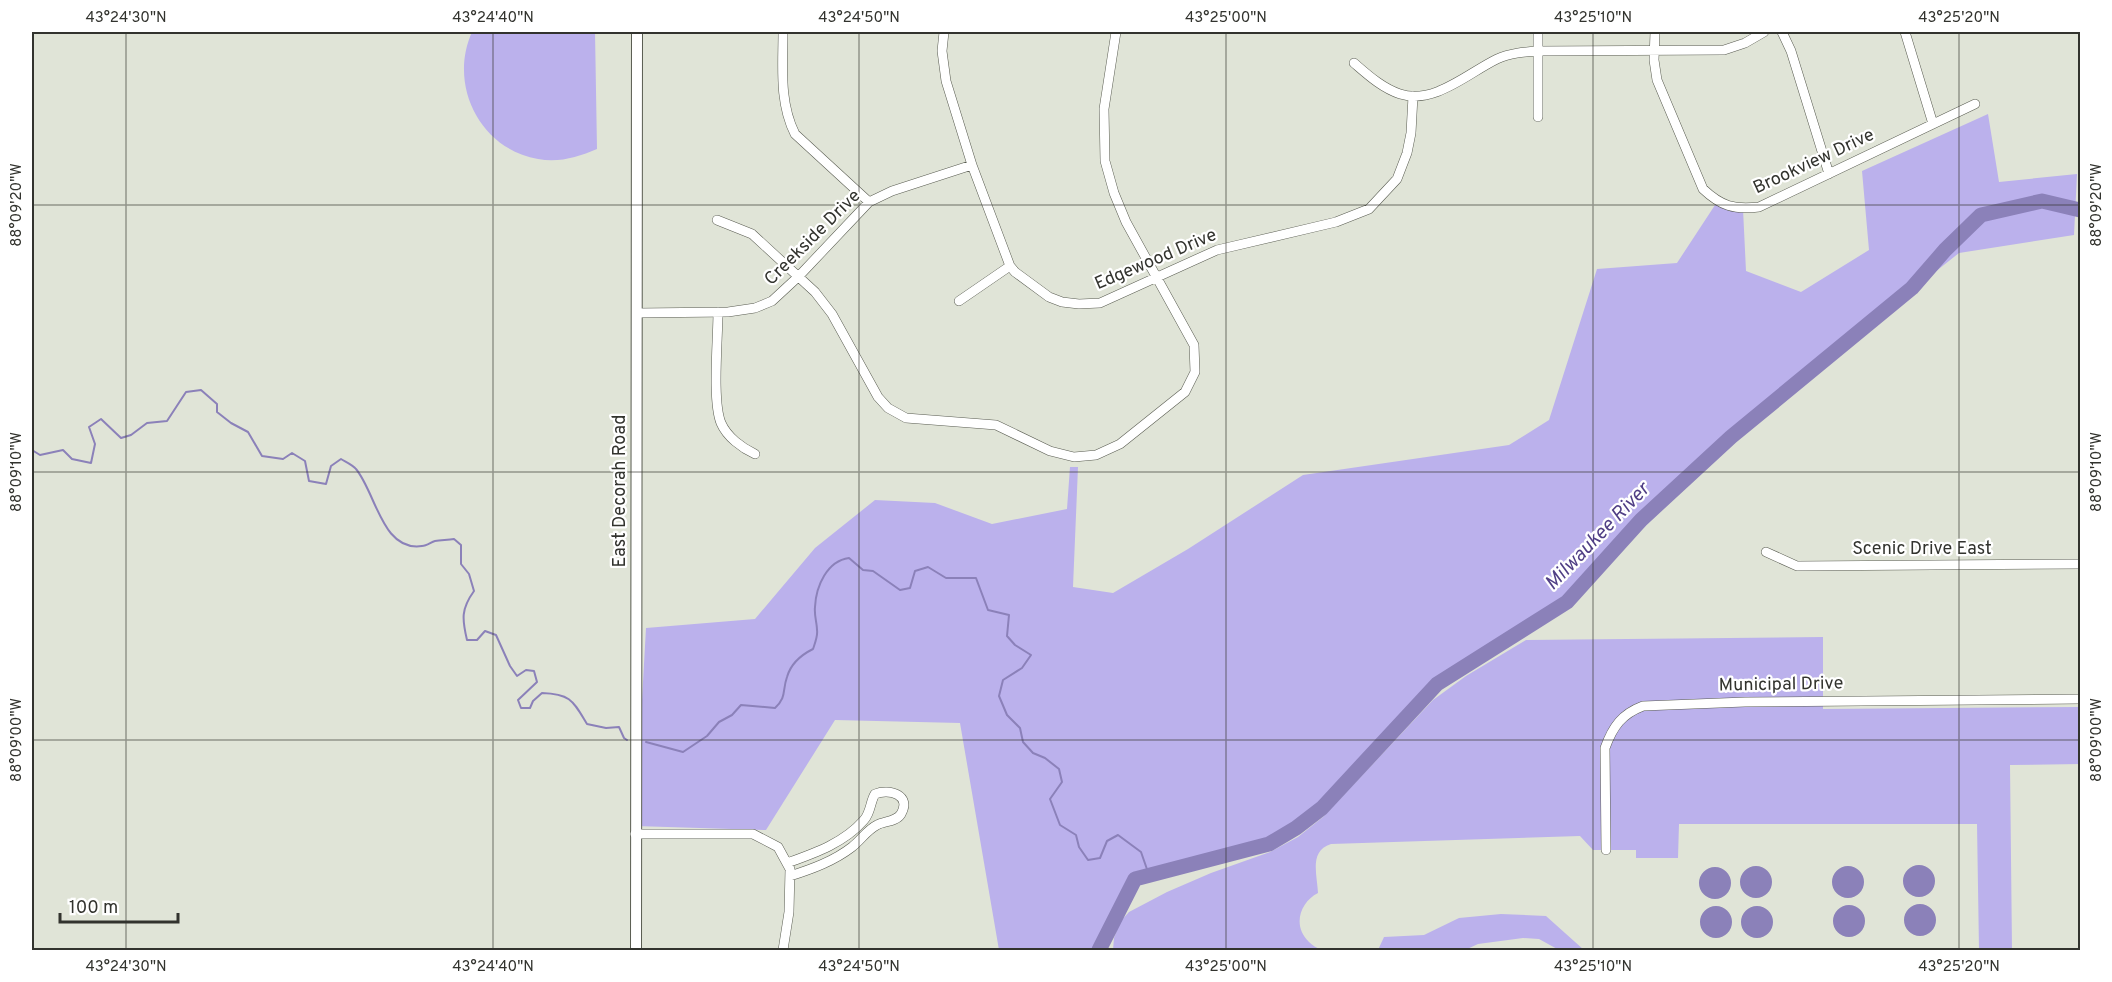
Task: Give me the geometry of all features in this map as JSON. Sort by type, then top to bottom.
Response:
[{"type":"street","name":"East Decorah Road","points":[[636,951],[637,32]]},
{"type":"street","points":[[783,32],[783,96],[788,119],[795,134],[869,202]]},
{"type":"street","name":"Edgewood Drive","points":[[944,32],[942,51],[946,81],[972,165],[1010,266],[1049,297],[1079,304],[1100,303],[1217,250],[1336,222],[1369,209],[1397,179],[1407,153],[1411,133],[1413,96]]},
{"type":"street","points":[[717,220],[752,234],[815,292],[832,314],[878,397],[888,408],[906,418],[996,425],[1050,451],[1074,457],[1096,455],[1120,444],[1185,392],[1195,372],[1194,345],[1126,222],[1114,193],[1105,161],[1104,109],[1116,32]]},
{"type":"street","points":[[1538,32],[1538,117]]},
{"type":"street","name":"Brookview Drive","points":[[1655,32],[1657,80],[1703,189],[1717,202],[1743,209],[1759,207],[1975,104]]},
{"type":"street","points":[[1354,63],[1370,77],[1391,90],[1413,96],[1437,92],[1498,58],[1515,53],[1724,50],[1745,43],[1764,32]]},
{"type":"street","points":[[1782,32],[1791,51],[1829,174]]},
{"type":"street","points":[[1905,32],[1933,124]]},
{"type":"street","name":"Creekside Drive","points":[[637,313],[718,312],[755,308],[772,301],[869,202],[892,191],[972,165]]},
{"type":"street","points":[[959,301],[1010,266]]},
{"type":"street","points":[[718,312],[717,409],[722,425],[732,439],[755,454]]},
{"type":"street","name":"Scenic Drive East","points":[[1766,552],[1797,566],[2080,564]]},
{"type":"street","name":"Municipal Drive","points":[[1606,850],[1605,748],[1610,733],[1621,718],[1631,710],[1644,706],[1745,702],[2080,699]]},
{"type":"street","points":[[787,863],[827,849],[842,838],[864,819],[870,810],[875,794],[883,790],[900,795],[903,804],[901,813],[895,820],[877,824],[853,846],[831,860],[811,870],[790,876]]},
{"type":"street","points":[[635,834],[753,834],[778,847],[790,869],[789,912],[783,951]]},
{"type":"shaded area","points":[[472,32],[595,32],[597,149],[568,158],[538,159],[518,153],[500,142],[485,128],[474,112],[467,93],[464,73],[466,52]]},
{"type":"shaded area","points":[[1988,114],[1999,182],[2077,174],[2074,235],[1959,253],[1785,391],[1567,602],[1437,684],[1322,808],[1296,828],[1269,844],[1135,879],[1107,944],[1108,950],[999,950],[960,723],[835,720],[766,830],[635,826],[646,628],[755,619],[815,548],[875,500],[935,503],[992,524],[1067,509],[1070,467],[1078,467],[1073,587],[1113,593],[1188,549],[1303,475],[1509,445],[1549,420],[1597,269],[1677,263],[1717,202],[1743,209],[1746,271],[1801,292],[1869,250],[1862,171]]},
{"type":"shaded area","points":[[1823,637],[1823,709],[2080,707],[2080,764],[2010,765],[2012,950],[1979,950],[1977,824],[1679,824],[1678,858],[1636,858],[1636,850],[1593,850],[1580,836],[1331,844],[1324,847],[1317,858],[1318,893],[1307,902],[1300,915],[1304,936],[1321,950],[1113,950],[1114,938],[1120,922],[1129,912],[1167,892],[1270,852],[1298,837],[1323,817],[1433,700],[1466,676],[1526,640]]},
{"type":"shaded area","points":[[1919,865],[1931,869],[1935,881],[1931,893],[1919,897],[1907,893],[1903,881],[1907,869]]},
{"type":"shaded area","points":[[1756,866],[1768,870],[1772,882],[1768,894],[1756,898],[1744,894],[1740,882],[1744,870]]},
{"type":"shaded area","points":[[1848,866],[1860,870],[1864,882],[1860,894],[1848,898],[1836,894],[1832,882],[1836,870]]},
{"type":"shaded area","points":[[1715,867],[1727,871],[1731,883],[1727,895],[1715,899],[1703,895],[1699,883],[1703,871]]},
{"type":"shaded area","points":[[1920,904],[1932,908],[1936,920],[1932,932],[1920,936],[1908,932],[1904,920],[1908,908]]},
{"type":"shaded area","points":[[1849,905],[1861,909],[1865,921],[1861,933],[1849,937],[1837,933],[1833,921],[1837,909]]},
{"type":"shaded area","points":[[1716,906],[1728,910],[1732,922],[1728,934],[1716,938],[1704,934],[1700,922],[1704,910]]},
{"type":"shaded area","points":[[1757,906],[1769,910],[1773,922],[1769,934],[1757,938],[1745,934],[1741,922],[1745,910]]},
{"type":"shaded area","points":[[1501,914],[1546,916],[1584,950],[1559,950],[1539,939],[1523,938],[1478,944],[1465,950],[1378,950],[1384,937],[1424,935],[1459,918]]},
{"type":"waterway","name":"Milwaukee River","points":[[1099,950],[1135,879],[1269,844],[1296,828],[1322,808],[1437,684],[1567,602],[1641,520],[1731,437],[1912,288],[1945,250],[1981,215],[2042,201],[2080,210]]},
{"type":"waterway","points":[[32,450],[40,455],[63,450],[72,459],[91,463],[95,444],[89,427],[101,419],[121,438],[131,435],[147,423],[167,421],[186,392],[201,390],[217,404],[217,412],[248,432],[262,456],[283,459],[292,453],[305,461],[309,481],[326,484],[331,466],[341,459],[353,466],[363,479],[389,531],[398,540],[408,545],[422,546],[435,541],[454,539],[461,545],[461,564],[469,574],[474,591],[464,614],[467,640],[477,640],[485,631],[496,635],[517,676],[526,670],[534,671],[537,682],[518,700],[521,708],[530,708],[533,701],[542,693],[559,695],[574,704],[587,724],[606,728],[619,727],[627,740]]},
{"type":"waterway","points":[[646,742],[683,752],[707,736],[719,722],[732,715],[741,705],[775,708],[783,697],[791,668],[813,649],[817,635],[815,610],[820,583],[829,569],[841,560],[849,558],[863,570],[873,571],[900,590],[910,588],[915,571],[928,567],[946,578],[976,578],[988,610],[1009,615],[1007,636],[1015,645],[1031,655],[1022,668],[1003,680],[999,696],[1007,715],[1020,728],[1023,742],[1033,753],[1045,758],[1059,769],[1062,782],[1050,799],[1060,825],[1076,835],[1079,847],[1088,860],[1100,858],[1107,841],[1118,835],[1141,852],[1149,875]]}]
